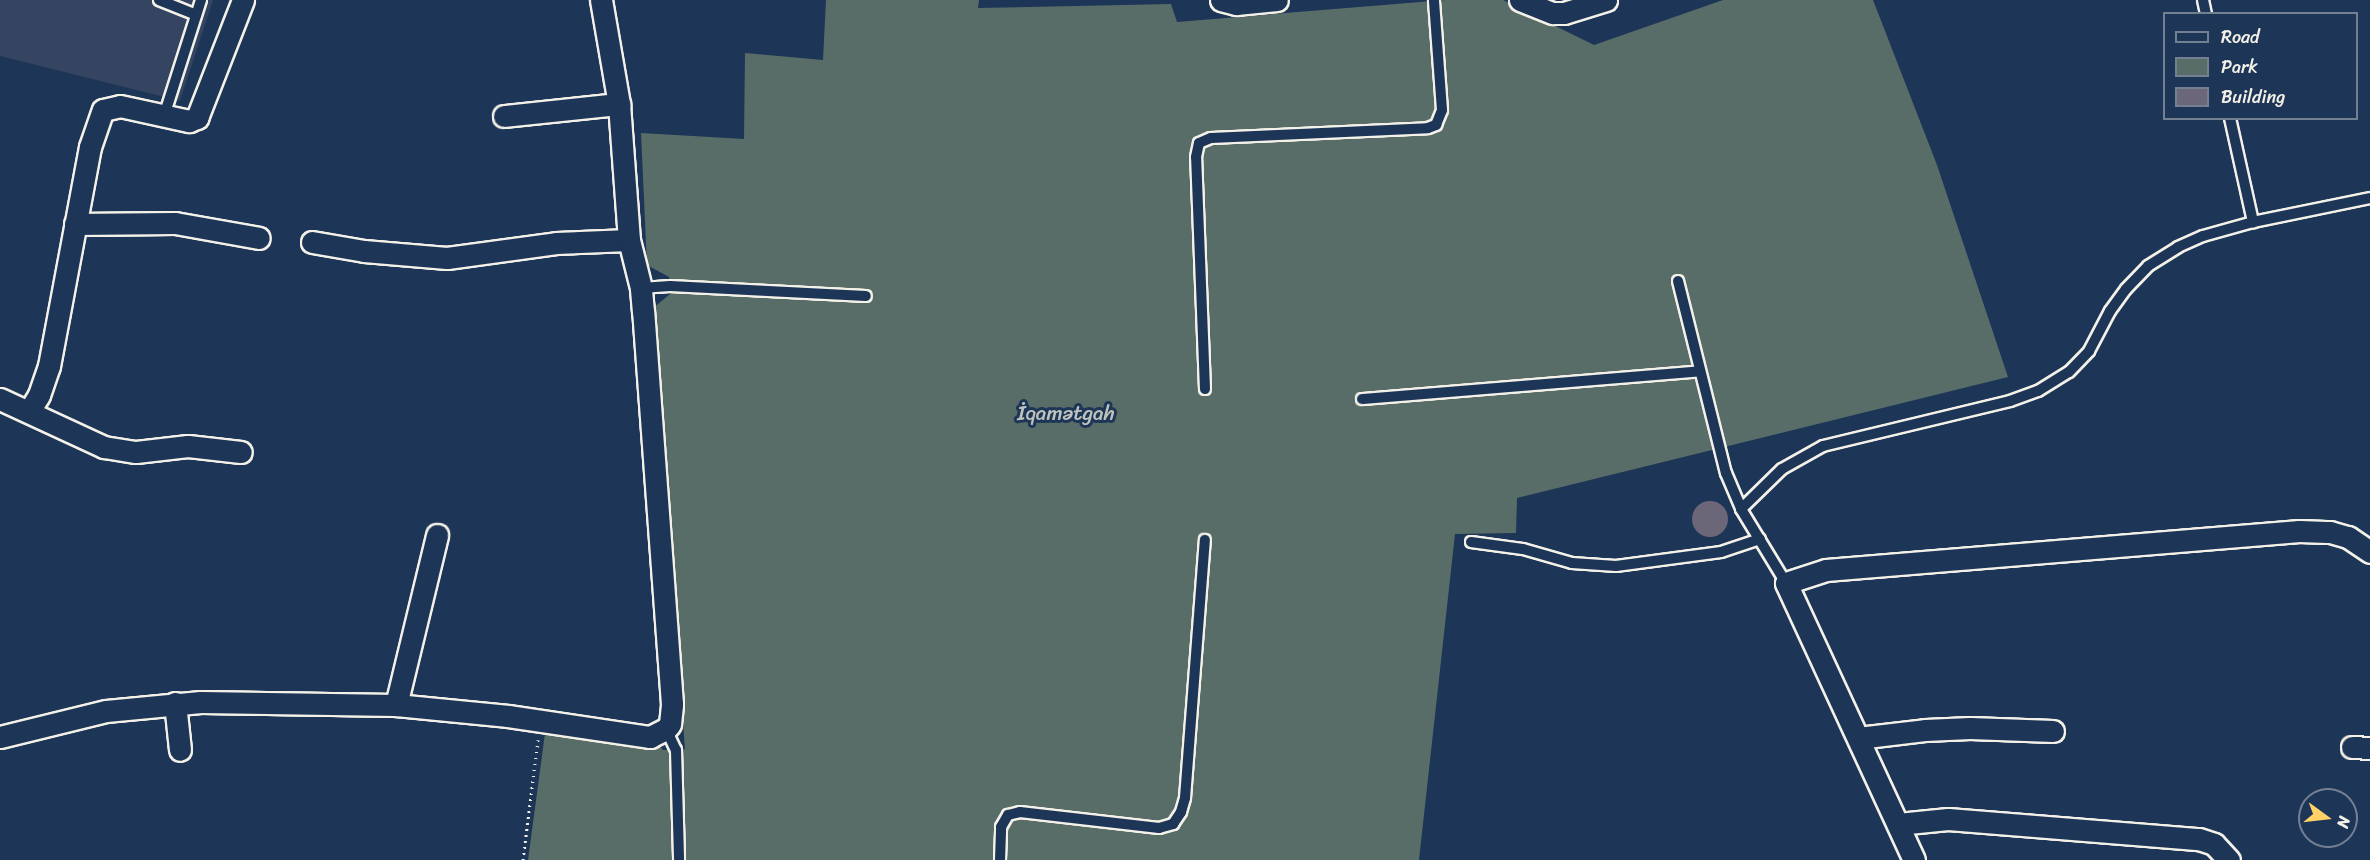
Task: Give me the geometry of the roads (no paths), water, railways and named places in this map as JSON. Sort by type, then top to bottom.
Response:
[{"type":"street","points":[[30,410],[39,396],[49,366],[90,147],[103,110],[111,106],[120,106],[189,121],[197,118],[243,0]]},
{"type":"street","points":[[0,737],[76,716],[175,703],[396,705],[540,720],[650,737],[666,729],[670,724],[672,704],[641,288],[629,240],[619,104],[601,0]]},
{"type":"street","points":[[1221,0],[1236,4],[1277,0]]},
{"type":"street","points":[[1520,0],[1544,10],[1606,0]]},
{"type":"street","points":[[504,116],[619,104]]},
{"type":"street","points":[[75,224],[175,224],[259,238]]},
{"type":"street","points":[[312,242],[364,251],[447,258],[546,244],[629,240]]},
{"type":"street","points":[[0,399],[30,410],[104,447],[136,452],[197,446],[241,452]]},
{"type":"street","points":[[1914,860],[1786,583],[1826,570],[2299,531],[2330,532],[2348,537],[2370,552]]},
{"type":"street","points":[[396,705],[437,535]]},
{"type":"street","points":[[175,703],[180,750]]},
{"type":"street","points":[[1858,738],[1925,729],[1970,728],[2053,732]]},
{"type":"street","points":[[1898,824],[1948,819],[2199,839],[2214,844],[2229,860]]},
{"type":"lane","points":[[159,0],[196,15]]},
{"type":"lane","points":[[164,116],[201,0]]},
{"type":"lane","points":[[1204,389],[1196,157],[1199,143],[1211,138],[1428,128],[1436,125],[1442,110],[1434,0]]},
{"type":"lane","points":[[2230,120],[2253,222]]},
{"type":"lane","points":[[1742,509],[1782,469],[1823,446],[2010,401],[2038,391],[2070,372],[2089,351],[2110,311],[2148,266],[2178,247],[2203,236],[2253,222],[2370,198]]},
{"type":"lane","points":[[1678,281],[1719,450],[1742,509],[1786,583]]},
{"type":"lane","points":[[641,288],[670,286],[866,296]]},
{"type":"lane","points":[[1362,399],[1699,371]]},
{"type":"lane","points":[[1471,542],[1523,549],[1572,563],[1616,566],[1721,552],[1760,539]]},
{"type":"lane","points":[[1000,860],[1001,827],[1008,815],[1020,812],[1159,828],[1173,824],[1181,812],[1185,798],[1205,540]]},
{"type":"lane","points":[[666,729],[676,750],[679,860]]},
{"type":"park label","name":"İqamətgah","points":[[1066,413]]}]
